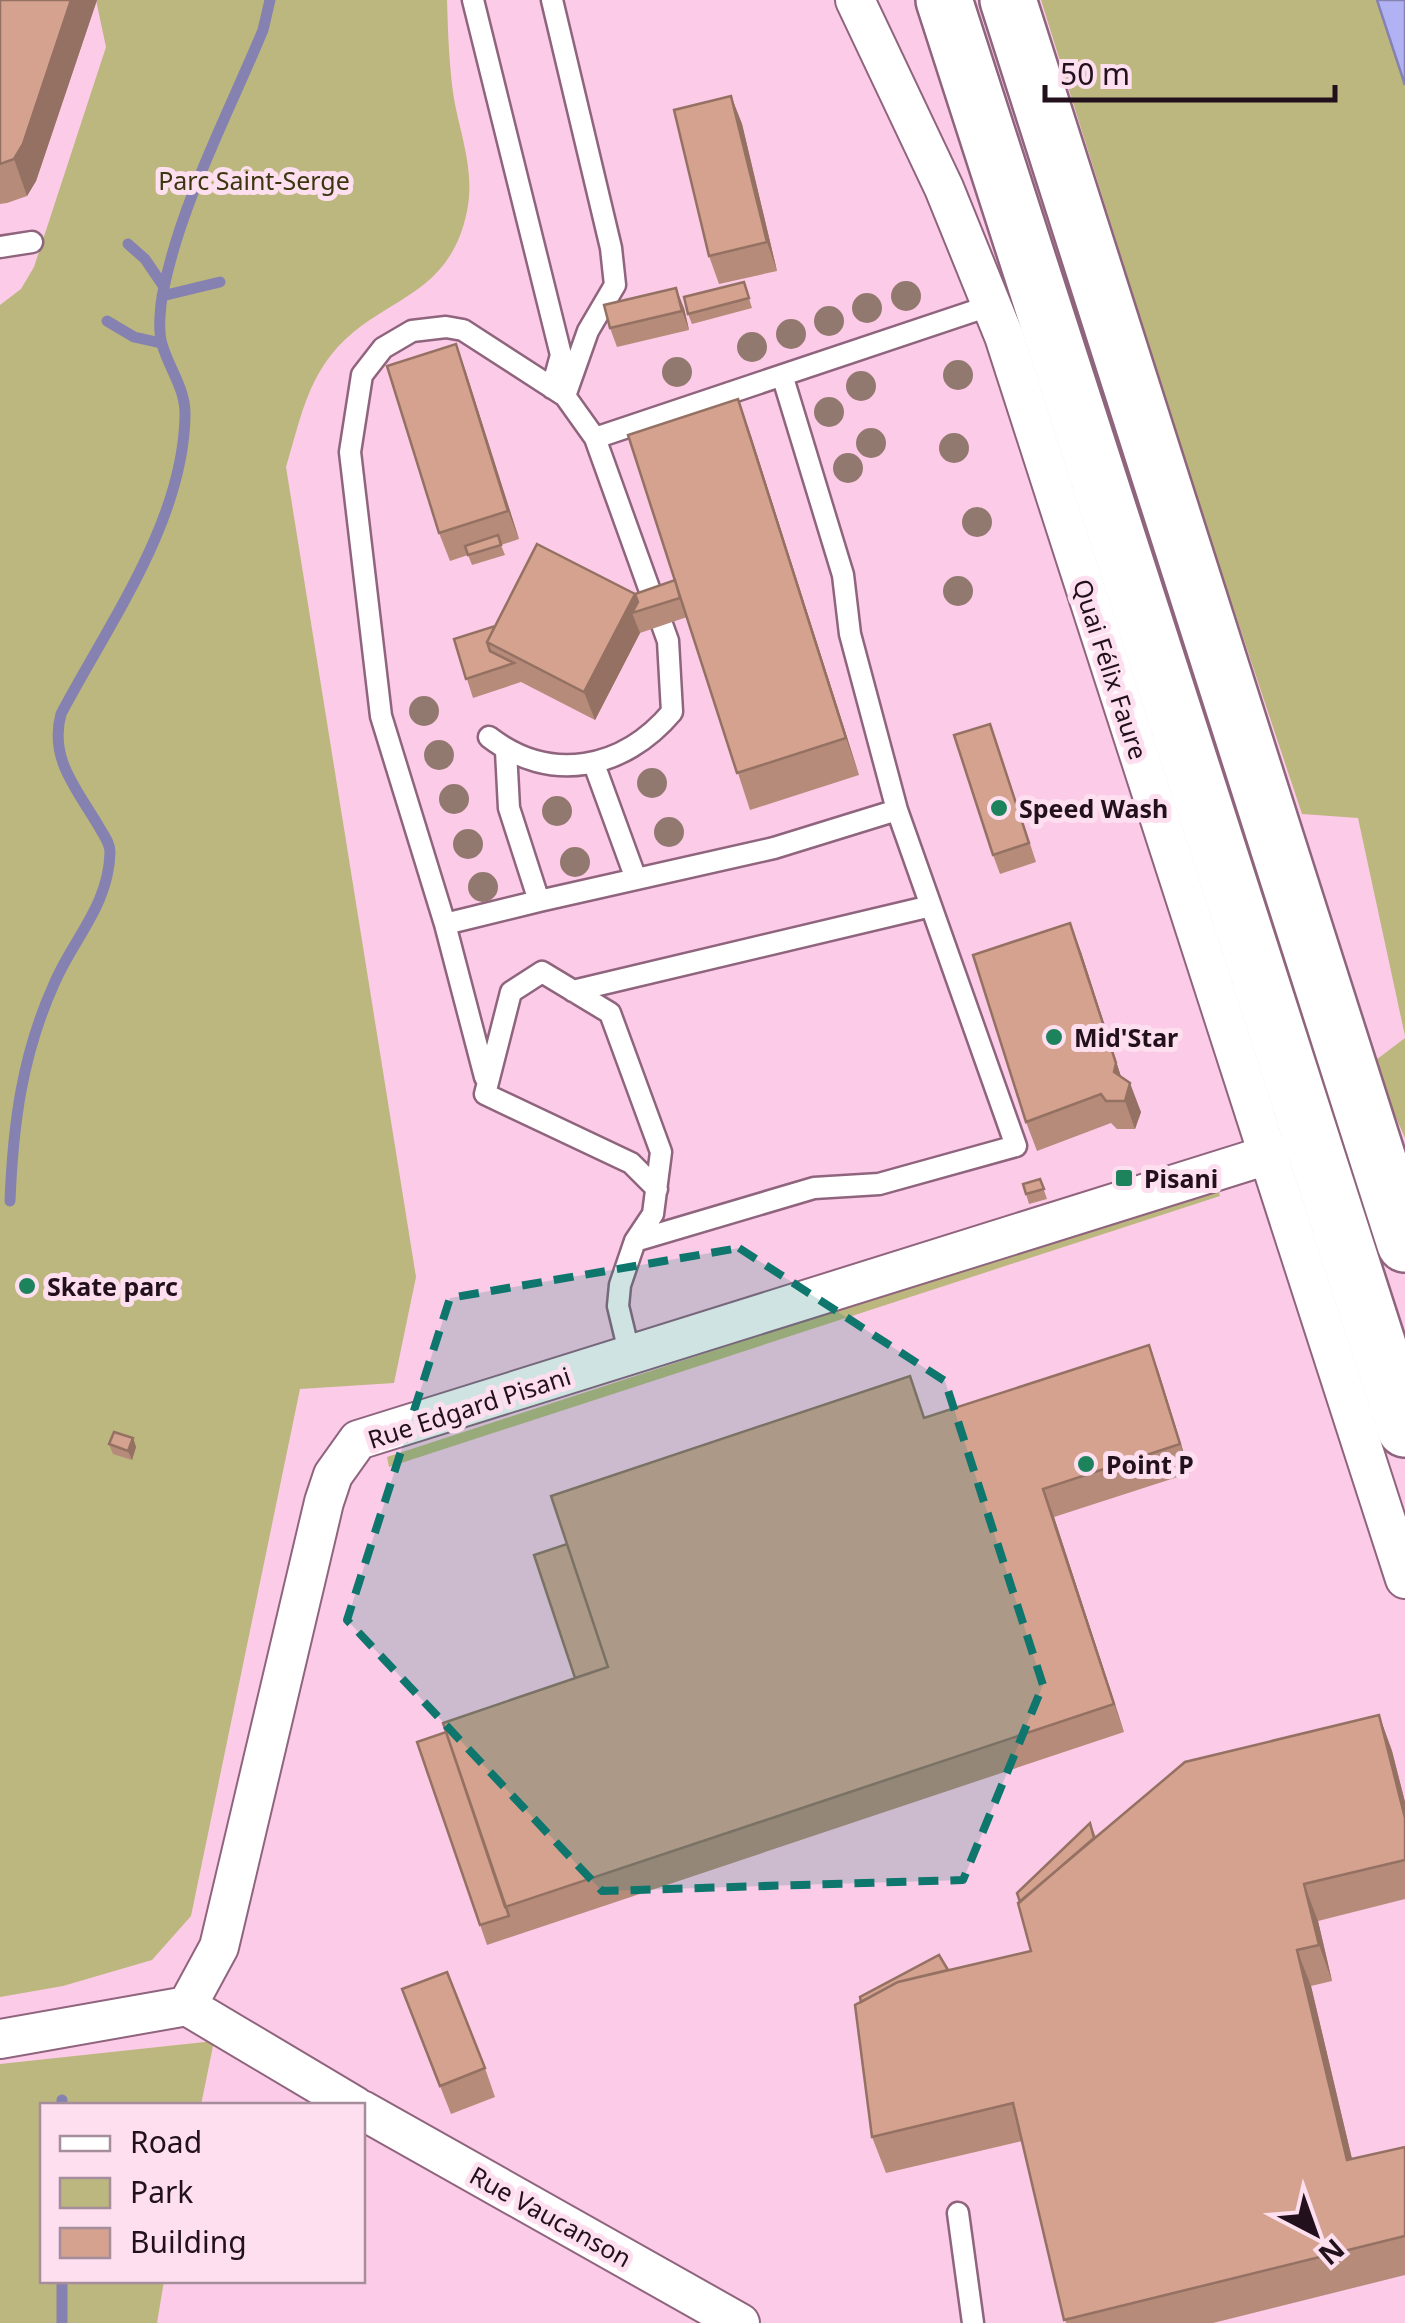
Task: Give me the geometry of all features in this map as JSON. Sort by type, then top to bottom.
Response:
[{"type":"highway","name":"Quai Félix Faure","points":[[944,0],[1405,1429]]},
{"type":"highway","points":[[1008,0],[1405,1244]]},
{"type":"street","name":"Quai Félix Faure","points":[[855,0],[944,188],[992,306],[1271,1154],[1405,1579]]},
{"type":"street","name":"Rue Edgard Pisani","points":[[188,2006],[219,1946],[333,1476],[358,1440],[1271,1154]]},
{"type":"street","points":[[0,2040],[188,2006],[350,2103]]},
{"type":"street","name":"Rue Vaucanson","points":[[365,2112],[740,2323]]},
{"type":"lane","points":[[473,0],[561,354],[559,392]]},
{"type":"lane","points":[[552,0],[611,248],[615,285],[559,392]]},
{"type":"lane","points":[[0,247],[32,242]]},
{"type":"lane","points":[[595,438],[992,306]]},
{"type":"lane","points":[[539,901],[509,808],[497,744],[546,766],[594,764],[654,734],[672,712],[674,700],[668,640],[595,438],[559,392],[478,337],[446,327],[396,338],[362,376],[350,452],[381,716],[446,924],[486,1094],[632,1162],[657,1189]]},
{"type":"lane","points":[[635,1241],[814,1188],[879,1184],[1016,1146],[897,810],[850,634],[842,576],[783,378]]},
{"type":"lane","points":[[594,764],[636,879]]},
{"type":"lane","points":[[446,924],[774,848],[897,810]]},
{"type":"lane","points":[[573,991],[931,906]]},
{"type":"lane","points":[[485,1080],[511,992],[526,978],[542,972],[610,1013],[660,1152],[653,1214],[635,1241],[620,1285],[618,1306],[630,1356]]},
{"type":"lane","points":[[958,2213],[973,2323]]},
{"type":"highlighted area","points":[[739,1248],[945,1381],[1043,1685],[963,1880],[602,1891],[347,1620],[450,1298]]},
{"type":"green space","name":"Parc Saint-Serge","points":[[96,0],[447,0],[452,87],[468,168],[469,197],[458,241],[445,263],[410,295],[350,336],[322,368],[303,409],[286,467],[416,1277],[394,1383],[300,1389],[191,1916],[152,1960],[63,1986],[0,1997],[0,305],[21,289],[34,267],[106,47]]},
{"type":"green space","points":[[1041,0],[1377,0],[1405,85],[1405,1036],[1358,818],[1302,814],[1190,478]]},
{"type":"green space","points":[[1405,1038],[1405,1138],[1372,1063]]},
{"type":"green space","points":[[1217,1186],[1220,1196],[389,1467],[387,1457]]},
{"type":"green space","points":[[214,2041],[201,2103],[40,2103],[40,2283],[164,2283],[157,2323],[0,2323],[0,2064]]},
{"type":"water","points":[[1377,0],[1405,0],[1405,85]]},
{"type":"building","points":[[0,0],[71,0],[23,144],[14,159],[0,164]]},
{"type":"building","points":[[731,96],[767,242],[709,256],[674,110]]},
{"type":"building","points":[[744,282],[749,298],[688,314],[684,297]]},
{"type":"building","points":[[676,288],[682,311],[610,328],[604,305]]},
{"type":"building","points":[[456,344],[508,511],[439,533],[387,366]]},
{"type":"building","points":[[738,399],[846,738],[737,773],[628,435]]},
{"type":"building","points":[[498,535],[501,545],[468,555],[465,546]]},
{"type":"building","points":[[537,544],[635,594],[584,692],[487,642]]},
{"type":"building","points":[[675,580],[680,598],[632,613],[638,602],[635,594]]},
{"type":"building","points":[[495,626],[487,642],[490,651],[514,663],[466,679],[454,639]]},
{"type":"building","name":"Speed Wash","points":[[990,724],[1029,843],[993,855],[954,735]]},
{"type":"building","name":"Mid'Star","points":[[1070,923],[1116,1063],[1114,1072],[1130,1083],[1125,1101],[1106,1101],[1101,1094],[1026,1122],[973,955]]},
{"type":"building","points":[[1040,1179],[1044,1189],[1026,1194],[1023,1184]]},
{"type":"building","points":[[1149,1345],[1180,1444],[1043,1489],[1114,1704],[505,1907],[443,1723],[608,1667],[551,1496],[910,1376],[924,1418]]},
{"type":"building","points":[[114,1432],[133,1438],[128,1451],[109,1444]]},
{"type":"building","points":[[567,1544],[608,1667],[575,1678],[534,1555]]},
{"type":"building","points":[[1379,1715],[1405,1818],[1405,1860],[1304,1884],[1319,1945],[1297,1950],[1347,2160],[1405,2147],[1405,2236],[1064,2320],[1013,2103],[872,2137],[855,2005],[898,1982],[1031,1951],[1018,1903],[1185,1762]]},
{"type":"building","points":[[446,1732],[509,1916],[480,1925],[417,1742]]},
{"type":"building","points":[[1090,1823],[1094,1838],[1020,1902],[1017,1893]]},
{"type":"building","points":[[939,1955],[948,1970],[898,1982],[861,2002],[860,1997]]},
{"type":"building","points":[[447,1972],[485,2068],[440,2086],[402,1989]]},
{"type":"waterway","points":[[10,1201],[17,1117],[34,1037],[62,968],[104,889],[110,852],[62,759],[58,730],[61,714],[140,571],[172,494],[185,416],[183,397],[161,339],[163,292],[193,192],[263,30],[270,0]]},
{"type":"waterway","points":[[128,244],[145,259],[164,287]]},
{"type":"waterway","points":[[162,296],[220,282]]},
{"type":"waterway","points":[[107,321],[134,337],[161,343]]},
{"type":"waterway","points":[[62,2283],[62,2323]]},
{"type":"place","name":"Speed Wash","points":[[999,808]]},
{"type":"place","name":"Mid'Star","points":[[1054,1037]]},
{"type":"place","name":"Pisani","points":[[1124,1178]]},
{"type":"place","name":"Skate parc","points":[[27,1286]]},
{"type":"place","name":"Point P","points":[[1086,1464]]}]
